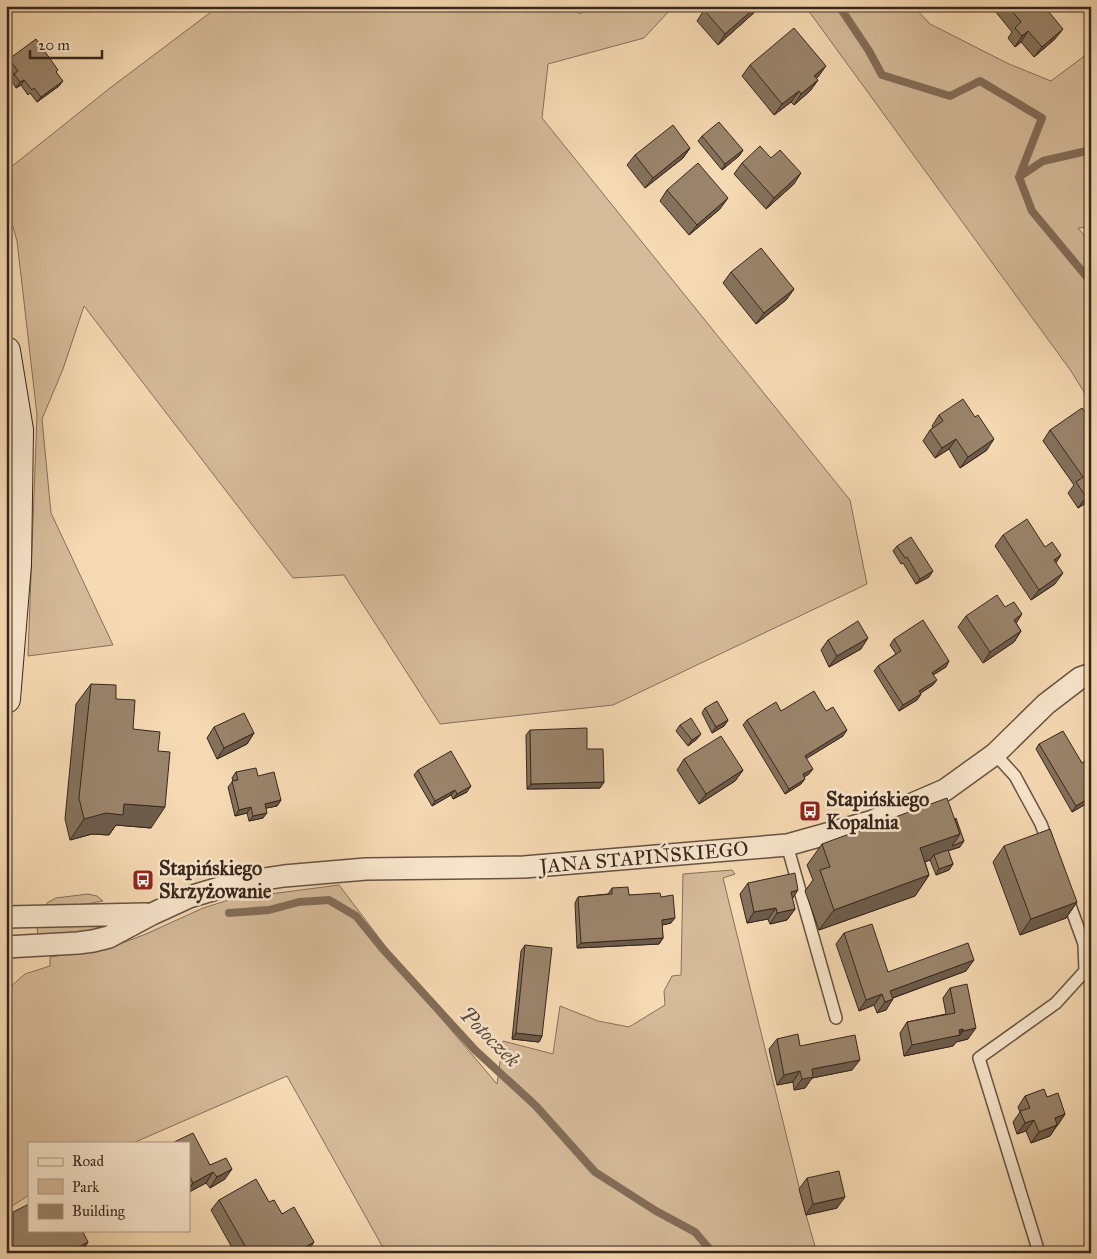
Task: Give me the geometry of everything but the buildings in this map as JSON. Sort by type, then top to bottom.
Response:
[{"type":"main road","points":[[6,351],[18,430],[17,564],[10,614],[6,699]]},
{"type":"street","name":"JANA STAPIŃSKIEGO","points":[[6,947],[93,941],[109,937],[189,897],[233,884],[284,876],[366,869],[524,867],[787,845],[873,821],[946,790],[995,754],[1046,704],[1080,678],[1091,674]]},
{"type":"street","name":"JANA STAPIŃSKIEGO","points":[[6,917],[152,914]]},
{"type":"lane","points":[[995,754],[1015,776],[1041,824],[1054,861]]},
{"type":"lane","points":[[787,845],[836,1018]]},
{"type":"lane","points":[[1037,1253],[979,1058],[1056,1003],[1085,970],[1084,944],[1064,888]]},
{"type":"green space","points":[[219,6],[572,6],[580,14],[593,6],[668,6],[671,9],[644,38],[548,64],[542,118],[850,500],[867,584],[613,705],[440,724],[344,575],[293,578],[84,306],[63,369],[42,419],[51,513],[113,645],[28,656],[37,415],[17,241],[6,203],[6,171],[110,88]]},
{"type":"green space","points":[[805,6],[913,6],[930,24],[1009,64],[1051,81],[1091,51],[1091,227],[1078,228],[1091,243],[1091,403],[1071,371]]},
{"type":"green space","points":[[732,870],[735,874],[723,878],[817,1253],[386,1253],[287,1076],[135,1142],[28,1142],[28,1196],[6,1210],[6,1001],[9,988],[25,974],[50,966],[50,957],[109,948],[146,934],[203,908],[232,899],[339,885],[430,1005],[497,1084],[503,1041],[553,1054],[560,1006],[598,1021],[629,1027],[665,1005],[664,991],[672,976],[681,975],[683,874]]},
{"type":"green space","points":[[88,894],[97,896],[103,901],[64,908],[46,907],[47,903],[56,898]]},
{"type":"green space","points":[[107,924],[111,929],[38,938],[37,927]]},
{"type":"waterway","points":[[839,6],[869,51],[882,75],[950,96],[980,81],[1042,118],[1019,177]]},
{"type":"waterway","points":[[1091,150],[1043,161],[1019,177],[1032,211],[1091,282]]},
{"type":"waterway","name":"Potoczek","points":[[229,913],[269,910],[299,902],[329,900],[356,916],[382,948],[475,1050],[536,1106],[595,1172],[656,1211],[695,1232],[713,1253]]},
{"type":"place","name":"Stapińskiego Kopalnia","points":[[810,811]]},
{"type":"place","name":"Stapińskiego Skrzyżowanie","points":[[143,880]]}]
